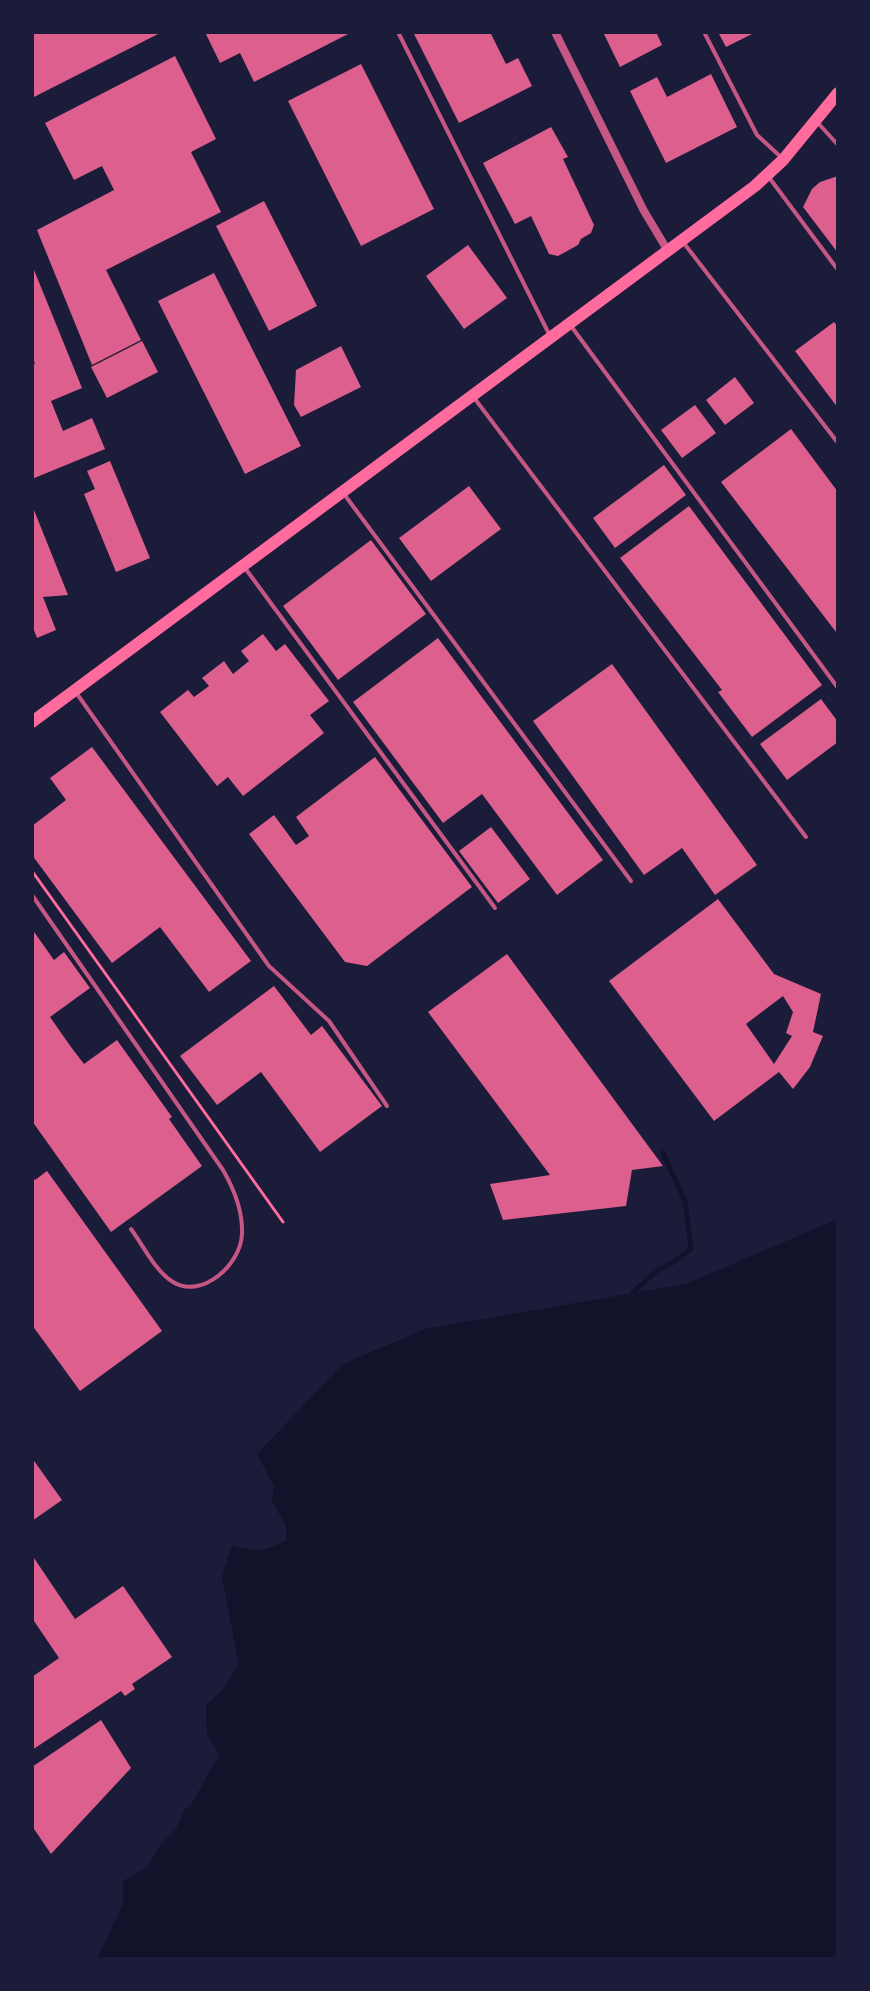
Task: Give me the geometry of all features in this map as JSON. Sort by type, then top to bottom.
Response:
[{"type":"main road","points":[[34,717],[243,566],[768,175],[838,93]]},
{"type":"street","points":[[555,32],[644,211],[668,251]]},
{"type":"lane","points":[[398,32],[551,337]]},
{"type":"lane","points":[[704,32],[757,135],[783,160]]},
{"type":"lane","points":[[816,120],[838,145]]},
{"type":"lane","points":[[768,175],[838,270]]},
{"type":"lane","points":[[682,240],[838,443]]},
{"type":"lane","points":[[570,323],[838,688]]},
{"type":"lane","points":[[472,396],[806,837]]},
{"type":"lane","points":[[343,492],[631,881]]},
{"type":"lane","points":[[243,566],[495,908]]},
{"type":"lane","points":[[75,690],[269,966],[329,1021],[387,1106]]},
{"type":"lane","points":[[32,895],[223,1170],[233,1188],[242,1235],[239,1250],[230,1263],[215,1277],[201,1286],[193,1287],[174,1282],[164,1274],[131,1229]]},
{"type":"path","points":[[32,871],[283,1222]]},
{"type":"shaded area","points":[[838,1219],[838,1959],[97,1959],[123,1904],[123,1881],[147,1867],[161,1844],[176,1829],[184,1810],[191,1805],[219,1755],[207,1733],[206,1705],[221,1691],[239,1665],[222,1577],[232,1545],[260,1550],[286,1540],[286,1526],[272,1501],[274,1486],[257,1454],[343,1364],[425,1329],[686,1284]]},
{"type":"building","points":[[32,32],[162,32],[32,98]]},
{"type":"building","points":[[205,32],[352,32],[254,82],[240,53],[220,63]]},
{"type":"building","points":[[413,32],[490,32],[506,64],[518,58],[532,86],[459,123]]},
{"type":"building","points":[[603,32],[656,32],[662,45],[620,67]]},
{"type":"building","points":[[718,32],[756,32],[726,47]]},
{"type":"building","points":[[175,56],[216,139],[191,152],[221,212],[106,270],[141,340],[92,365],[37,230],[114,190],[102,166],[74,180],[45,123]]},
{"type":"building","points":[[361,64],[434,209],[361,246],[288,101]]},
{"type":"building","points":[[711,74],[737,127],[666,163],[630,91],[657,77],[667,97]]},
{"type":"building","points":[[551,127],[568,157],[563,159],[594,225],[591,233],[578,245],[558,256],[549,254],[531,216],[515,224],[483,163]]},
{"type":"building","points":[[838,176],[838,253],[803,207],[812,189],[820,182]]},
{"type":"building","points":[[264,201],[317,306],[269,331],[216,226]]},
{"type":"building","points":[[468,245],[507,298],[464,329],[426,276]]},
{"type":"building","points":[[32,265],[82,388],[51,401],[63,431],[92,418],[105,449],[32,479],[32,365],[35,364],[32,356]]},
{"type":"building","points":[[214,273],[301,446],[245,474],[158,301]]},
{"type":"building","points":[[834,322],[838,327],[838,408],[795,351]]},
{"type":"building","points":[[142,341],[158,372],[107,398],[91,367]]},
{"type":"building","points":[[341,346],[361,387],[301,417],[294,405],[296,370]]},
{"type":"building","points":[[735,377],[754,403],[725,425],[706,400]]},
{"type":"building","points":[[695,405],[716,433],[682,458],[661,430]]},
{"type":"building","points":[[791,429],[838,492],[836,632],[721,482]]},
{"type":"building","points":[[110,461],[150,558],[116,572],[84,494],[95,489],[87,471]]},
{"type":"building","points":[[664,465],[686,495],[615,548],[593,518]]},
{"type":"building","points":[[469,486],[501,529],[431,581],[399,538]]},
{"type":"building","points":[[32,505],[68,595],[43,597],[56,630],[37,638],[32,625]]},
{"type":"building","points":[[689,506],[822,685],[752,737],[718,692],[722,690],[620,558]]},
{"type":"building","points":[[371,540],[426,614],[338,680],[283,606]]},
{"type":"building","points":[[263,634],[276,651],[285,644],[329,701],[310,715],[324,733],[243,796],[228,777],[217,786],[160,712],[188,690],[194,697],[209,686],[202,678],[224,661],[233,674],[249,661],[241,651]]},
{"type":"building","points":[[438,638],[603,860],[557,895],[482,794],[443,823],[353,702]]},
{"type":"building","points":[[612,664],[757,865],[715,895],[682,848],[644,875],[533,721]]},
{"type":"building","points":[[821,699],[838,722],[838,742],[787,780],[760,744]]},
{"type":"building","points":[[92,747],[251,961],[209,992],[160,927],[112,963],[32,855],[32,826],[66,800],[50,778]]},
{"type":"building","points":[[375,757],[472,887],[367,966],[345,962],[249,834],[274,815],[296,845],[309,836],[296,817]]},
{"type":"building","points":[[491,827],[530,879],[498,903],[459,851]]},
{"type":"building","points":[[718,899],[774,974],[821,994],[813,1032],[823,1036],[810,1067],[793,1089],[779,1072],[714,1121],[609,981]],"holes":[[[783,996],[793,1012],[786,1033],[792,1036],[774,1064],[746,1024]]]},
{"type":"building","points":[[32,929],[54,960],[64,952],[90,988],[50,1017],[71,1047],[84,1064],[117,1040],[172,1117],[169,1119],[202,1166],[111,1232],[32,1121]]},
{"type":"building","points":[[507,954],[663,1166],[632,1170],[626,1206],[503,1220],[490,1184],[550,1175],[428,1012]]},
{"type":"building","points":[[274,986],[311,1035],[322,1026],[382,1106],[320,1152],[261,1072],[217,1105],[180,1056]]},
{"type":"building","points":[[47,1171],[162,1331],[80,1391],[32,1325],[32,1176],[35,1180]]},
{"type":"building","points":[[32,1458],[62,1500],[32,1521]]},
{"type":"building","points":[[32,1555],[75,1619],[123,1586],[172,1657],[132,1684],[135,1689],[125,1696],[121,1691],[32,1750],[32,1677],[59,1658],[32,1618]]},
{"type":"building","points":[[101,1720],[131,1768],[51,1854],[32,1826],[32,1767]]},
{"type":"waterway","points":[[632,1293],[658,1270],[691,1249],[685,1201],[663,1153]]}]
